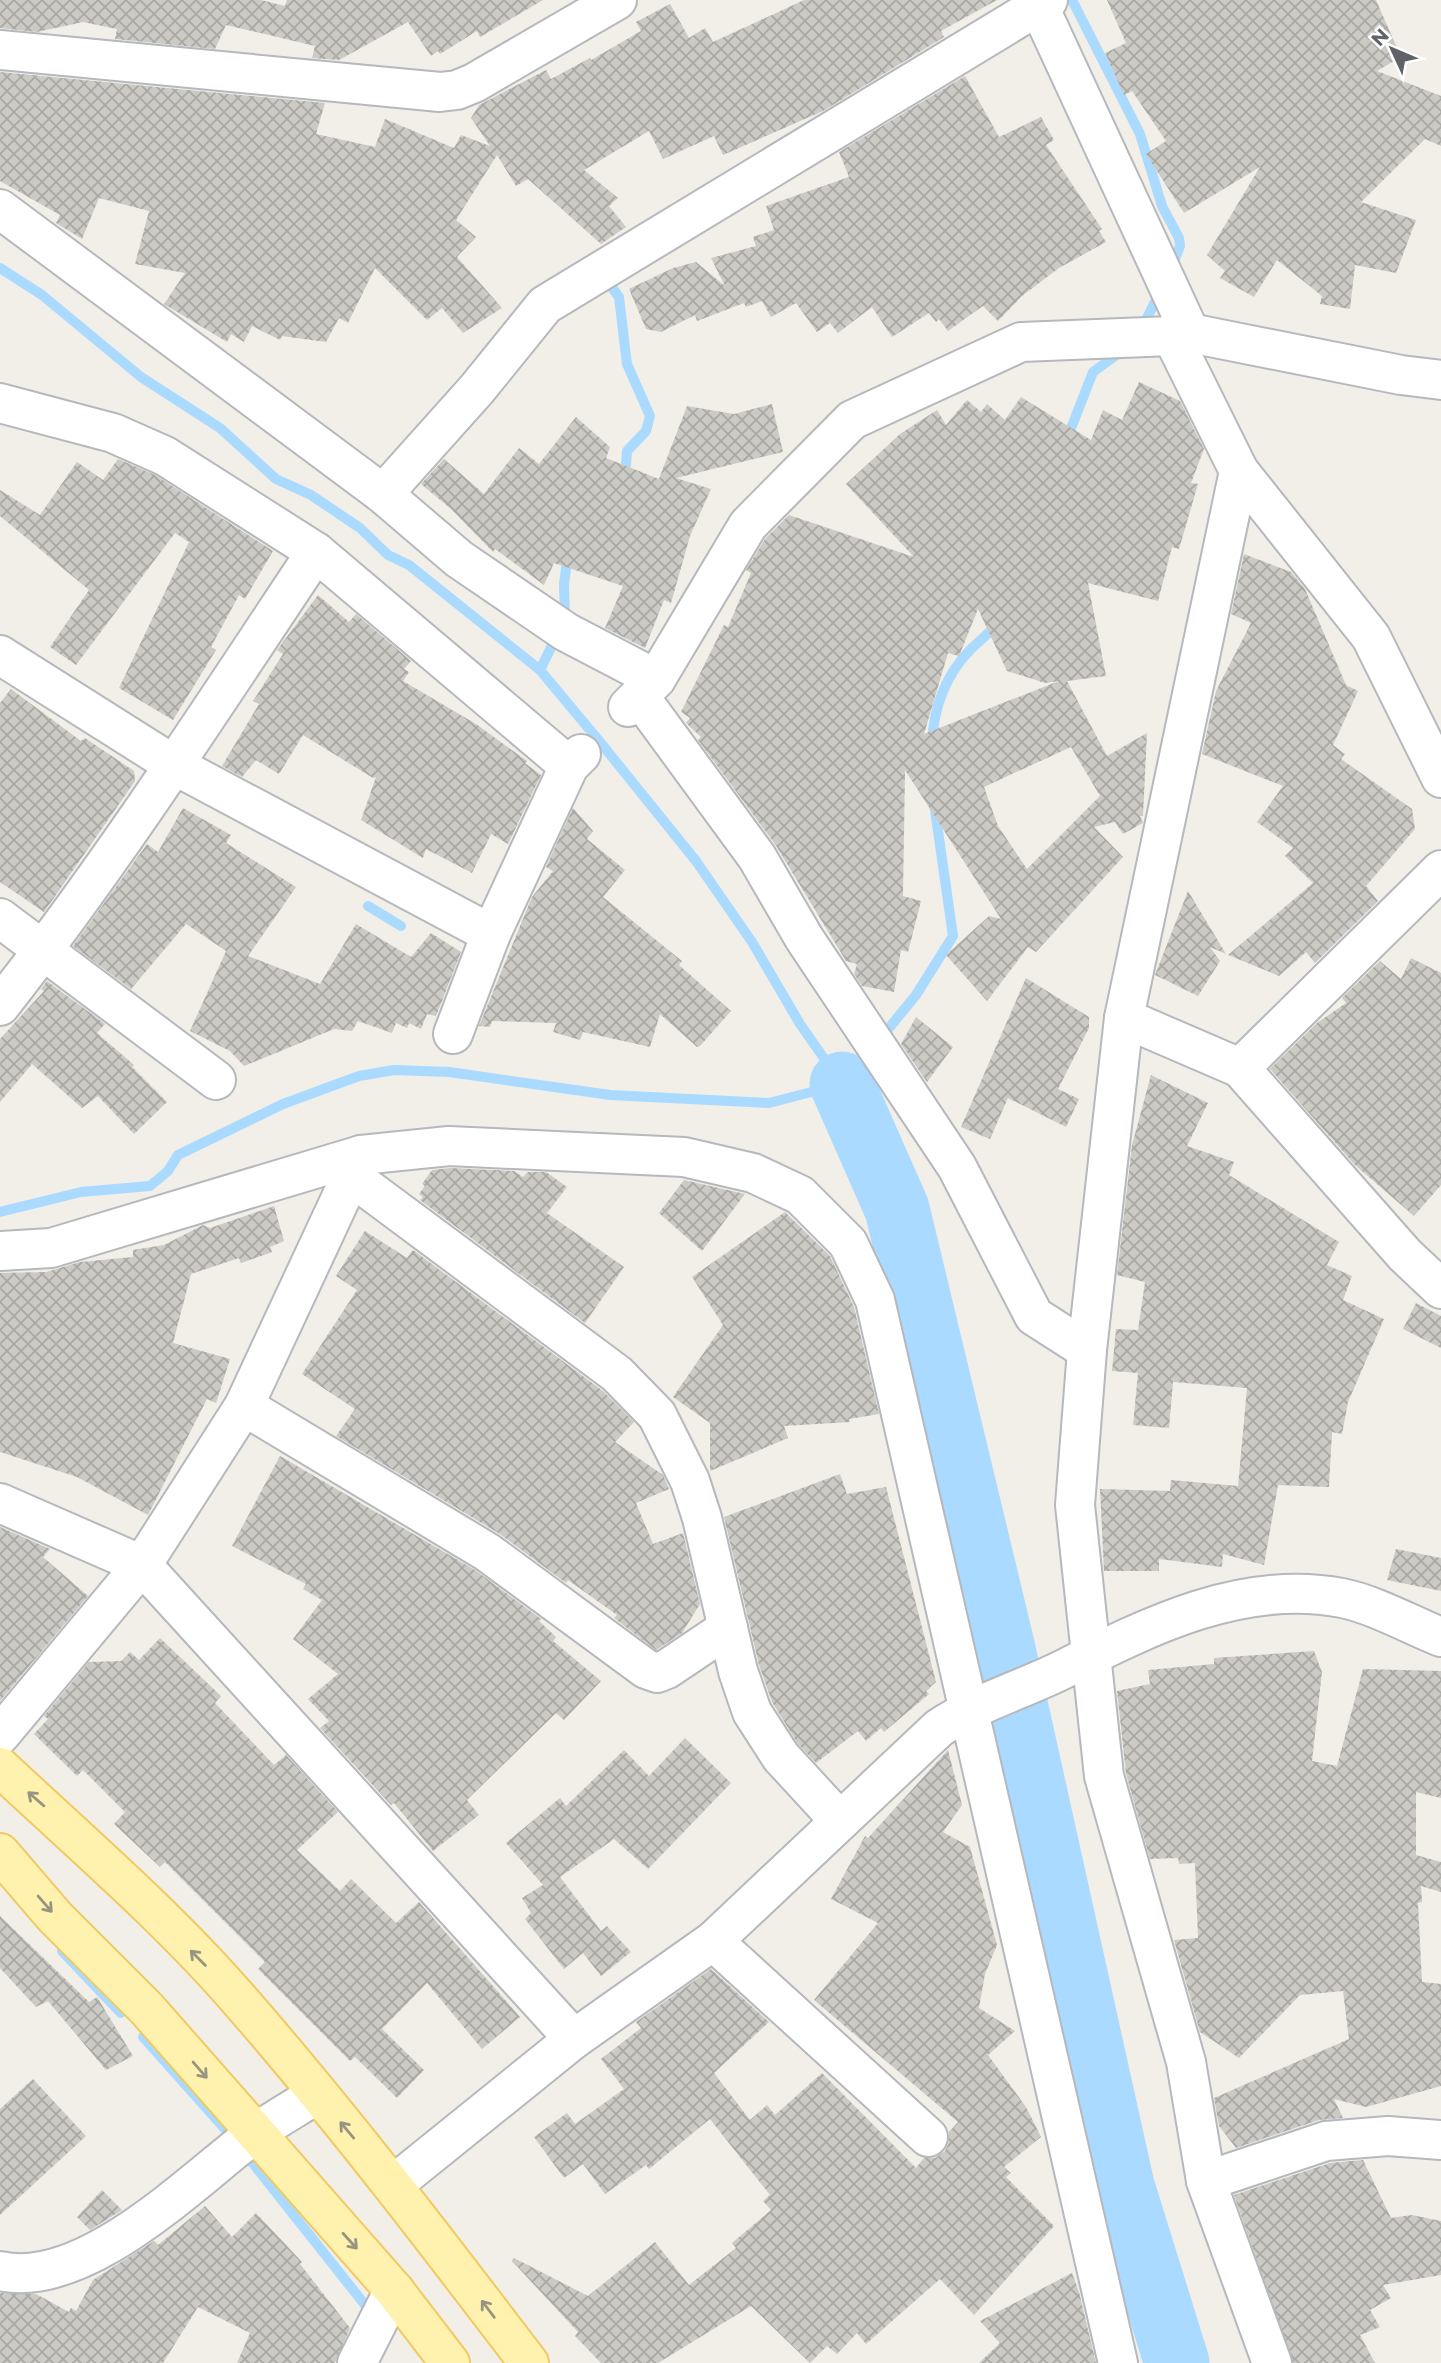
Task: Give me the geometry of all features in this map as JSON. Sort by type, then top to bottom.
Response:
[{"type":"main road","points":[[0,1767],[141,1899],[242,2002],[393,2185],[529,2363]]},
{"type":"main road","points":[[0,1853],[55,1917],[147,2009],[394,2290],[450,2363]]},
{"type":"street","points":[[0,50],[440,92],[457,90],[474,83],[617,0]]},
{"type":"street","points":[[383,494],[477,389],[545,305],[1041,2],[1239,471],[1371,637],[1441,778]]},
{"type":"street","points":[[0,209],[383,494],[459,559],[566,632],[641,694],[757,857],[804,938],[957,1167],[1034,1316],[1087,1350]]},
{"type":"street","points":[[641,694],[748,525],[852,420],[1021,342],[1181,335],[1441,380]]},
{"type":"street","points":[[0,403],[113,433],[165,456],[316,552],[575,760],[491,934],[453,1034]]},
{"type":"street","points":[[1239,471],[1124,1018],[1087,1350],[1075,1505],[1076,1662],[1104,1776],[1186,2062],[1206,2180],[1272,2363]]},
{"type":"street","points":[[0,1006],[44,950],[174,765],[316,552]]},
{"type":"street","points":[[0,655],[174,765],[491,934]]},
{"type":"street","points":[[1240,1068],[1441,870]]},
{"type":"street","points":[[0,918],[216,1080]]},
{"type":"street","points":[[1124,1018],[1240,1068],[1405,1255],[1441,1289]]},
{"type":"street","points":[[0,1251],[51,1248],[356,1166],[449,1146],[684,1157],[754,1173],[800,1195],[848,1243],[876,1300],[984,1702],[1118,2363]]},
{"type":"street","points":[[0,1735],[142,1565],[244,1406],[356,1166]]},
{"type":"street","points":[[356,1166],[617,1374],[657,1415],[690,1481],[702,1518],[738,1671],[752,1712],[781,1757],[839,1821]]},
{"type":"street","points":[[244,1406],[486,1552],[646,1670],[657,1673],[667,1670],[728,1628]]},
{"type":"street","points":[[0,1503],[142,1565],[574,2039]]},
{"type":"street","points":[[393,2185],[574,2039],[713,1941],[939,1728],[984,1702],[1162,1622],[1207,1607],[1280,1595],[1343,1598],[1441,1637]]},
{"type":"street","points":[[713,1941],[928,2137]]},
{"type":"street","points":[[0,2271],[14,2274],[63,2267],[114,2243],[256,2133],[317,2094]]},
{"type":"street","points":[[1206,2180],[1326,2141],[1388,2136],[1441,2140]]},
{"type":"street","points":[[357,2363],[394,2290]]},
{"type":"building","points":[[0,0],[261,0],[285,6],[287,0],[543,0],[480,37],[477,31],[440,54],[438,51],[431,56],[408,22],[339,60],[312,58],[315,46],[226,25],[215,49],[115,39],[117,29],[83,22],[37,32],[0,28]]},
{"type":"building","points":[[804,0],[997,0],[941,31],[944,37],[823,111],[723,155],[714,136],[663,159],[649,131],[584,170],[618,198],[609,206],[626,227],[601,244],[528,179],[516,186],[497,155],[456,220],[476,237],[457,257],[502,308],[463,333],[442,308],[427,320],[375,268],[348,323],[339,318],[326,342],[282,336],[280,340],[252,326],[244,342],[231,334],[227,342],[164,304],[185,273],[135,264],[149,211],[99,198],[82,239],[56,223],[60,215],[0,181],[0,72],[325,103],[316,134],[375,147],[385,119],[454,148],[461,135],[490,146],[471,118],[479,105],[546,70],[551,79],[590,58],[591,60],[641,31],[636,22],[670,4],[689,38],[705,28],[713,42]]},
{"type":"building","points":[[1107,0],[1376,0],[1401,57],[1377,71],[1441,96],[1441,146],[1425,139],[1361,202],[1416,220],[1396,273],[1355,265],[1350,309],[1320,304],[1322,296],[1277,260],[1254,297],[1220,278],[1225,271],[1207,255],[1260,167],[1184,213],[1146,154],[1166,141],[1132,91],[1124,95],[1105,53],[1126,43]]},
{"type":"building","points":[[965,76],[999,137],[1041,117],[1054,140],[1046,145],[1102,229],[1099,231],[1106,242],[1059,268],[1022,296],[998,321],[983,306],[948,331],[939,319],[936,322],[929,313],[892,337],[872,307],[838,333],[830,323],[817,332],[796,303],[771,317],[762,301],[746,307],[744,303],[697,321],[695,315],[661,332],[646,329],[629,289],[673,268],[696,262],[725,286],[711,258],[756,246],[753,237],[774,230],[766,206],[849,177],[839,152]]},
{"type":"building","points":[[1139,382],[1180,401],[1204,449],[1191,483],[1198,484],[1179,549],[1172,547],[1158,601],[1088,583],[1106,676],[1067,681],[1107,756],[1147,733],[1143,816],[1140,816],[1143,823],[1123,834],[1115,822],[1094,827],[1123,857],[1036,952],[1028,947],[987,1001],[946,955],[989,916],[1001,919],[905,770],[903,896],[921,901],[908,952],[901,950],[894,992],[862,986],[854,974],[857,964],[846,961],[775,844],[698,740],[701,737],[686,723],[690,718],[681,712],[724,625],[728,627],[751,573],[746,570],[765,539],[789,515],[914,557],[846,484],[900,434],[937,410],[946,425],[967,400],[981,412],[987,404],[1005,420],[1021,397],[1091,440],[1103,410],[1122,420]],"holes":[[[978,609],[1007,671],[1045,683],[1059,681],[924,734],[948,653],[959,656]],[[1071,747],[1100,796],[1027,869],[998,826],[984,787]]]},
{"type":"building","points":[[772,404],[783,452],[676,478],[711,489],[690,536],[671,603],[664,600],[645,648],[605,628],[623,586],[554,563],[544,585],[495,549],[493,552],[451,509],[421,484],[444,459],[484,494],[519,448],[539,464],[576,417],[610,447],[606,458],[659,479],[687,406],[734,414]]},
{"type":"building","points":[[118,459],[155,475],[273,551],[245,599],[239,595],[211,647],[216,650],[173,720],[119,688],[189,542],[175,533],[76,665],[50,647],[89,590],[0,516],[0,490],[40,515],[77,462],[103,480]]},
{"type":"building","points":[[1244,554],[1291,572],[1305,589],[1346,685],[1358,691],[1333,745],[1345,754],[1341,759],[1412,809],[1415,829],[1366,886],[1378,901],[1315,963],[1306,952],[1279,976],[1228,955],[1313,883],[1285,856],[1293,848],[1257,822],[1283,786],[1202,754],[1216,691],[1251,623],[1231,614]]},
{"type":"building","points":[[318,595],[349,622],[356,614],[411,661],[404,669],[409,672],[403,681],[476,724],[527,761],[525,763],[541,775],[508,844],[491,834],[472,873],[426,849],[423,858],[361,820],[376,777],[373,778],[303,735],[279,774],[256,760],[242,777],[222,766],[259,704],[253,701],[283,654],[277,650]]},
{"type":"building","points":[[11,689],[81,741],[85,738],[134,771],[135,781],[44,912],[0,882],[0,703]]},
{"type":"building","points":[[183,808],[231,835],[226,843],[296,887],[248,956],[320,984],[356,924],[411,957],[431,933],[461,952],[436,1016],[427,1014],[421,1029],[409,1023],[407,1028],[396,1023],[392,1033],[358,1021],[352,1031],[334,1029],[244,1066],[230,1051],[190,1031],[226,951],[186,924],[131,989],[73,946],[147,844],[158,852]]},
{"type":"building","points":[[573,808],[593,831],[587,839],[625,870],[603,897],[682,961],[679,965],[731,1011],[700,1046],[697,1047],[660,1014],[650,1047],[583,1032],[580,1040],[553,1032],[556,1023],[492,1021],[490,1027],[479,1026],[532,897],[553,871],[546,867]]},
{"type":"building","points":[[1188,891],[1226,954],[1210,947],[1220,961],[1198,996],[1155,975]]},
{"type":"building","points":[[1411,958],[1441,973],[1441,1185],[1414,1216],[1355,1165],[1270,1069],[1317,1023],[1346,1003],[1342,998],[1380,961],[1401,979]]},
{"type":"building","points":[[1026,978],[1089,1017],[1089,1028],[1058,1089],[1079,1099],[1066,1127],[1008,1098],[990,1139],[961,1127]]},
{"type":"building","points":[[47,981],[105,1024],[97,1033],[134,1065],[132,1067],[167,1102],[134,1134],[98,1096],[82,1108],[32,1064],[0,1102],[0,1039],[44,991],[41,989]]},
{"type":"building","points":[[916,1017],[953,1047],[927,1082],[901,1044]]},
{"type":"building","points":[[1151,1075],[1208,1103],[1187,1146],[1234,1162],[1229,1175],[1339,1242],[1327,1265],[1352,1276],[1343,1300],[1384,1319],[1348,1402],[1342,1434],[1332,1432],[1329,1487],[1278,1485],[1264,1565],[1223,1554],[1222,1567],[1159,1559],[1159,1571],[1104,1571],[1100,1489],[1170,1491],[1171,1480],[1238,1486],[1247,1388],[1173,1382],[1169,1428],[1133,1425],[1138,1373],[1112,1371],[1116,1329],[1138,1330],[1145,1282],[1117,1275],[1132,1145]]},
{"type":"building","points":[[450,1168],[514,1171],[523,1177],[528,1172],[546,1172],[567,1187],[547,1213],[624,1267],[585,1323],[420,1200],[423,1197],[419,1194],[425,1186],[422,1184],[432,1170]]},
{"type":"building","points":[[684,1180],[745,1194],[702,1251],[659,1213]]},
{"type":"building","points":[[274,1206],[284,1241],[270,1247],[272,1252],[241,1263],[239,1258],[191,1274],[173,1343],[230,1359],[216,1403],[207,1399],[148,1515],[77,1477],[0,1452],[0,1273],[46,1272],[80,1262],[133,1257],[133,1250],[164,1245],[203,1225],[210,1228]]},
{"type":"building","points":[[785,1212],[830,1256],[854,1307],[879,1414],[849,1419],[850,1422],[784,1426],[788,1438],[710,1471],[710,1423],[673,1397],[723,1325],[692,1277]]},
{"type":"building","points":[[365,1231],[407,1258],[413,1250],[603,1391],[634,1422],[615,1442],[663,1475],[669,1489],[636,1503],[653,1544],[683,1533],[700,1604],[682,1633],[656,1650],[614,1618],[617,1615],[568,1580],[566,1583],[500,1534],[336,1436],[355,1409],[302,1374],[357,1290],[336,1276]]},
{"type":"building","points":[[1416,1303],[1441,1316],[1441,1348],[1403,1329]]},
{"type":"building","points":[[280,1456],[475,1570],[541,1619],[539,1621],[556,1637],[553,1641],[601,1681],[564,1720],[556,1713],[467,1800],[479,1815],[433,1851],[394,1803],[391,1805],[320,1728],[329,1721],[308,1699],[338,1674],[293,1639],[322,1600],[303,1589],[306,1584],[232,1546]]},
{"type":"building","points":[[840,1474],[847,1494],[886,1487],[936,1682],[926,1691],[929,1694],[884,1732],[881,1728],[866,1741],[858,1731],[816,1763],[798,1744],[772,1702],[759,1665],[724,1517]]},
{"type":"building","points":[[0,1527],[50,1549],[43,1557],[88,1596],[0,1701]]},
{"type":"building","points":[[1396,1549],[1441,1558],[1441,1591],[1387,1580]]},
{"type":"building","points":[[160,1638],[221,1696],[215,1703],[274,1765],[286,1755],[338,1812],[297,1850],[340,1891],[351,1879],[396,1923],[419,1902],[520,2017],[482,2049],[427,1983],[382,2029],[424,2070],[397,2098],[355,2057],[350,2061],[258,1969],[265,1962],[165,1862],[160,1867],[114,1824],[125,1812],[83,1770],[77,1776],[34,1734],[48,1719],[44,1716],[89,1662],[121,1661],[130,1652],[139,1660]]},
{"type":"building","points":[[1314,1651],[1322,1672],[1312,1761],[1337,1766],[1363,1669],[1441,1671],[1441,1798],[1416,1792],[1416,1855],[1441,1862],[1441,1892],[1421,1886],[1422,1902],[1418,1903],[1422,1982],[1441,1984],[1441,2086],[1366,2107],[1334,2099],[1343,2118],[1319,2120],[1236,2148],[1219,2126],[1214,2098],[1349,2039],[1343,1991],[1300,1995],[1239,2058],[1200,2032],[1174,1940],[1198,1938],[1195,1863],[1179,1864],[1178,1858],[1150,1859],[1126,1774],[1117,1691],[1150,1684],[1148,1670],[1214,1664],[1214,1658]]},
{"type":"building","points":[[685,1738],[731,1783],[648,1869],[614,1839],[560,1877],[601,1931],[607,1926],[631,1952],[601,1976],[583,1953],[564,1969],[525,1919],[531,1913],[522,1898],[543,1885],[506,1843],[560,1798],[566,1806],[624,1750],[649,1776]]},
{"type":"building","points":[[948,1750],[962,1805],[943,1832],[970,1847],[997,1945],[985,1974],[979,2008],[1015,2031],[988,2055],[1026,2107],[1041,2137],[1004,2167],[1011,2173],[1006,2177],[1054,2226],[974,2315],[940,2279],[866,2344],[857,2333],[837,2354],[827,2346],[810,2363],[751,2306],[658,2363],[601,2363],[575,2336],[578,2332],[512,2261],[514,2258],[588,2296],[655,2242],[689,2285],[736,2248],[732,2243],[771,2210],[763,2201],[770,2195],[710,2119],[649,2169],[646,2165],[605,2194],[583,2164],[564,2178],[534,2137],[567,2113],[575,2124],[624,2089],[601,2059],[641,2028],[636,2022],[711,1969],[769,2022],[714,2073],[750,2120],[767,2105],[775,2115],[822,2073],[916,2168],[924,2158],[935,2158],[945,2151],[949,2132],[958,2122],[814,2000],[878,1923],[831,1899],[865,1836],[868,1838]]},
{"type":"building","points":[[0,1916],[89,2002],[97,1997],[133,2056],[106,2070],[48,2001],[36,2007],[0,1968]]},
{"type":"building","points":[[33,2079],[86,2136],[0,2215],[0,2109]]},
{"type":"building","points":[[1363,2160],[1391,2218],[1412,2215],[1441,2221],[1441,2275],[1383,2285],[1391,2298],[1370,2310],[1380,2327],[1360,2335],[1375,2363],[1293,2363],[1234,2195],[1330,2163]]},
{"type":"building","points":[[102,2190],[122,2210],[90,2230],[77,2217]]},
{"type":"building","points":[[205,2206],[232,2237],[256,2213],[302,2262],[300,2264],[350,2328],[335,2363],[237,2363],[250,2333],[198,2307],[163,2363],[0,2363],[0,2293],[36,2294],[69,2312],[71,2308],[76,2311],[93,2280],[154,2241],[158,2245]]},
{"type":"building","points":[[1072,2273],[1096,2363],[979,2363],[1000,2343],[980,2321]]},
{"type":"waterway","points":[[1072,0],[1140,134],[1162,206],[1179,238],[1180,246],[1171,269]]},
{"type":"waterway","points":[[0,268],[42,295],[141,377],[220,428],[276,479],[311,495],[360,528],[388,555],[409,565],[540,670],[696,861],[752,942],[800,1024],[842,1084]]},
{"type":"waterway","points":[[608,282],[619,297],[627,364],[650,416],[646,431],[627,451],[625,478]]},
{"type":"waterway","points":[[1142,328],[1161,290]]},
{"type":"waterway","points":[[1066,441],[1093,372],[1122,351]]},
{"type":"waterway","points":[[540,670],[565,619],[564,584],[568,554]]},
{"type":"waterway","points":[[932,742],[935,716],[942,692],[961,660],[997,622]]},
{"type":"waterway","points":[[880,1039],[916,995],[953,936],[934,803]]},
{"type":"waterway","points":[[368,906],[401,926]]},
{"type":"waterway","points":[[0,1212],[81,1192],[150,1186],[168,1171],[178,1155],[283,1104],[359,1076],[394,1070],[449,1072],[610,1095],[769,1103],[842,1084],[870,1051]]},
{"type":"waterway","points":[[842,1084],[897,1209],[1002,1645],[1122,2186],[1177,2363]]},
{"type":"waterway","points":[[62,1951],[121,2013]]},
{"type":"waterway","points":[[143,2037],[232,2137],[373,2315]]}]
